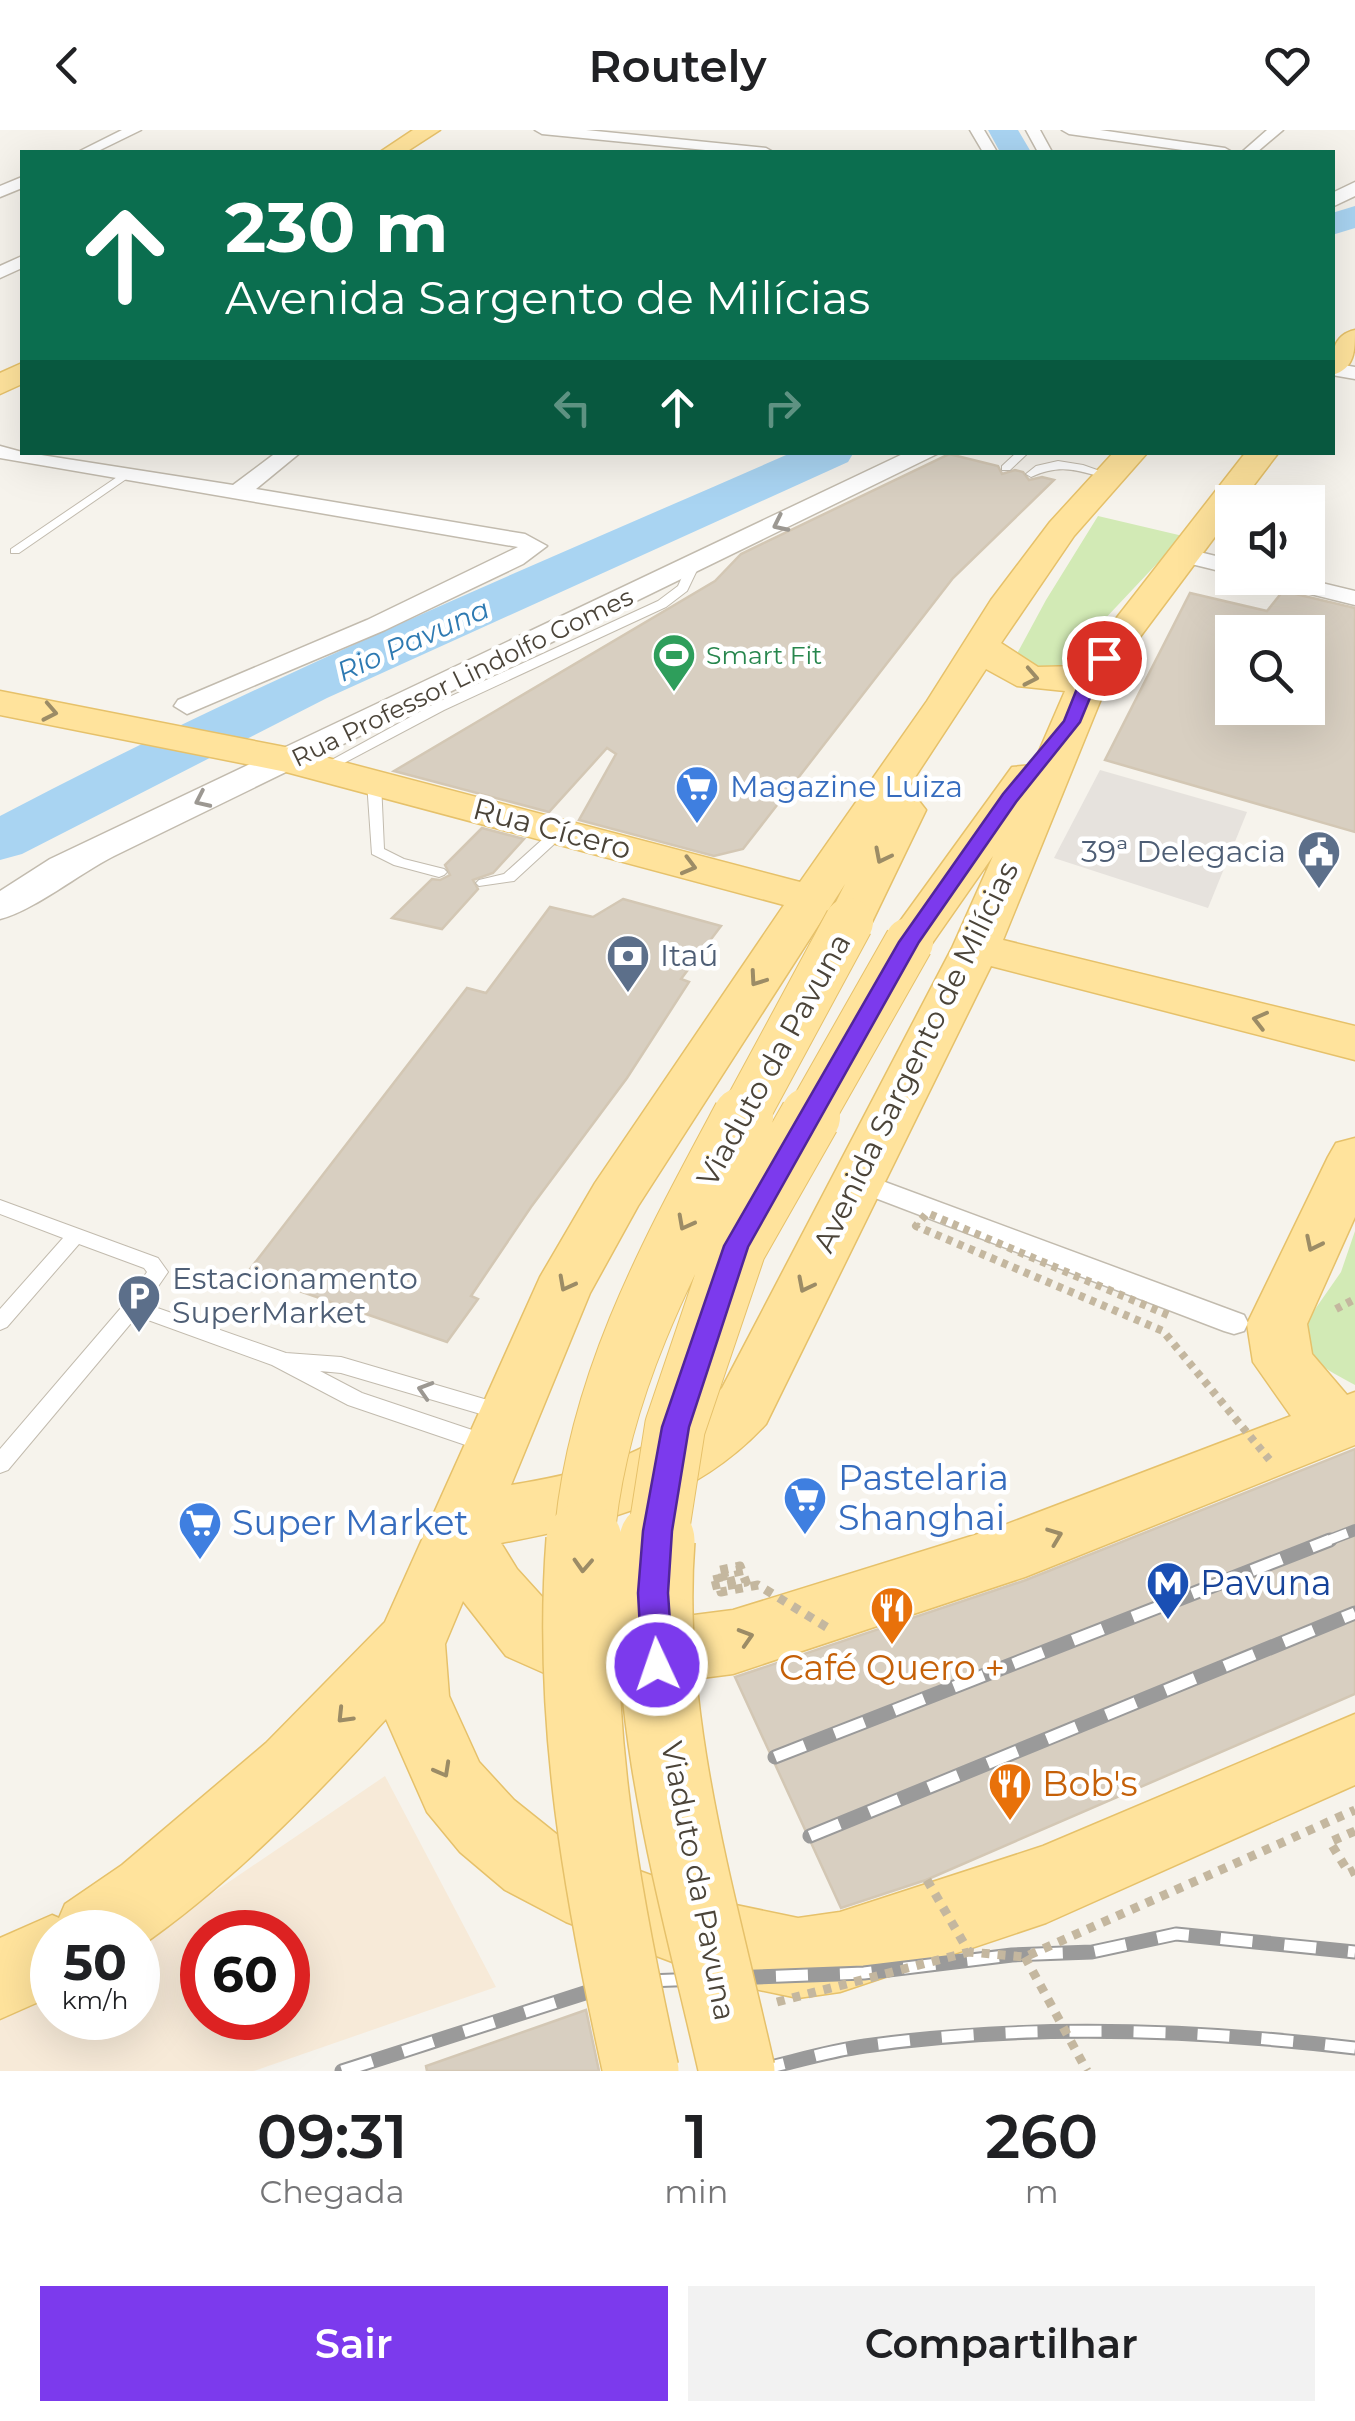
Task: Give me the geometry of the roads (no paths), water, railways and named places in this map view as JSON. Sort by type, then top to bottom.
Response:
[{"type":"main road","points":[[394,150],[429,130]]},
{"type":"main road","name":"Avenida Sargento de Milícias","points":[[462,1526],[593,1498],[626,1486],[689,1455],[744,1406],[976,948],[1091,676],[1261,455]]},
{"type":"main road","points":[[1091,676],[1023,678],[1005,669],[981,645],[1062,529],[1120,465]]},
{"type":"main road","name":"Viaduto da Pavuna","points":[[641,2071],[600,1870],[578,1652],[585,1528],[600,1439],[654,1282],[831,911],[917,782],[946,702],[981,645]]},
{"type":"main road","name":"Rua Cícero","points":[[0,702],[291,760],[831,911]]},
{"type":"main road","name":"Viaduto da Pavuna","points":[[737,2071],[681,1826],[657,1665],[653,1593],[658,1531],[675,1427],[736,1246],[909,942],[1010,798],[1072,722]]},
{"type":"main road","points":[[125,1910],[150,1893],[284,1776],[410,1644],[561,1293],[616,1197],[831,911]]},
{"type":"main road","points":[[976,948],[1355,1043]]},
{"type":"main road","points":[[462,1526],[473,1558],[493,1590],[531,1634],[569,1652],[616,1657],[722,1614],[1001,1556],[1345,1422],[1283,1362],[1276,1324],[1355,1156]]},
{"type":"main road","points":[[410,1644],[410,1672],[419,1718],[453,1788],[487,1826],[532,1863],[566,1883],[731,1944],[798,1958],[840,1952],[1046,1884],[1355,1749]]},
{"type":"main road","points":[[566,1883],[572,1776],[591,1711],[616,1657]]},
{"type":"street","points":[[89,150],[134,130]]},
{"type":"street","points":[[542,130],[746,150]]},
{"type":"street","points":[[1070,130],[1211,150]]},
{"type":"street","points":[[1148,141],[1165,130]]},
{"type":"street","points":[[1250,130],[1274,132]]},
{"type":"street","points":[[1252,150],[1274,132]]},
{"type":"street","points":[[0,452],[525,541],[535,546],[376,625],[187,706]]},
{"type":"street","points":[[238,492],[287,455]]},
{"type":"street","name":"Rua Professor Lindolfo Gomes","points":[[0,908],[63,867],[923,455]]},
{"type":"street","points":[[1183,555],[1215,563]]},
{"type":"street","points":[[1325,591],[1355,598]]},
{"type":"street","points":[[858,1181],[1234,1323]]},
{"type":"lane","points":[[1006,468],[1022,455]]},
{"type":"lane","points":[[1068,455],[1120,465]]},
{"type":"lane","points":[[1031,474],[1042,466],[1055,464],[1120,465]]},
{"type":"lane","points":[[16,551],[127,475]]},
{"type":"lane","points":[[374,782],[378,851],[386,858],[439,872]]},
{"type":"lane","points":[[484,883],[509,878],[559,832]]},
{"type":"lane","points":[[0,1207],[151,1262],[158,1272],[0,1464]]},
{"type":"lane","points":[[0,1322],[76,1235]]},
{"type":"lane","points":[[133,1307],[278,1359],[355,1399],[501,1430]]},
{"type":"lane","points":[[278,1359],[341,1365],[501,1430]]},
{"type":"waterway","points":[[1003,130],[1014,150]]},
{"type":"waterway","name":"Rio Pavuna","points":[[1335,224],[1355,216]]},
{"type":"waterway","name":"Rio Pavuna","points":[[0,841],[307,686],[825,455]]},
{"type":"railway","points":[[1324,1542],[1355,1530]]},
{"type":"railway","points":[[775,1757],[1330,1540]]},
{"type":"railway","points":[[810,1836],[1355,1613]]},
{"type":"railway","points":[[342,2071],[619,1982],[864,1973],[1012,1955],[1092,1952],[1176,1934],[1355,1952]]},
{"type":"railway","points":[[753,2071],[865,2046],[988,2034],[1172,2033],[1355,2048]]},
{"type":"place","name":"Smart Fit","points":[[674,693]]},
{"type":"place","name":"Magazine Luiza","points":[[697,825]]},
{"type":"place","name":"39ª Delegacia","points":[[1319,890]]},
{"type":"place","name":"Itaú","points":[[628,994]]},
{"type":"place","name":"Estacionamento SuperMarket","points":[[139,1334]]},
{"type":"place","name":"Pastelaria Shanghai","points":[[805,1536]]},
{"type":"place","name":"Super Market","points":[[200,1561]]},
{"type":"place","name":"Pavuna","points":[[1168,1621]]},
{"type":"place","name":"Café Quero +","points":[[892,1646]]},
{"type":"place","name":"Bob's","points":[[1010,1822]]}]
